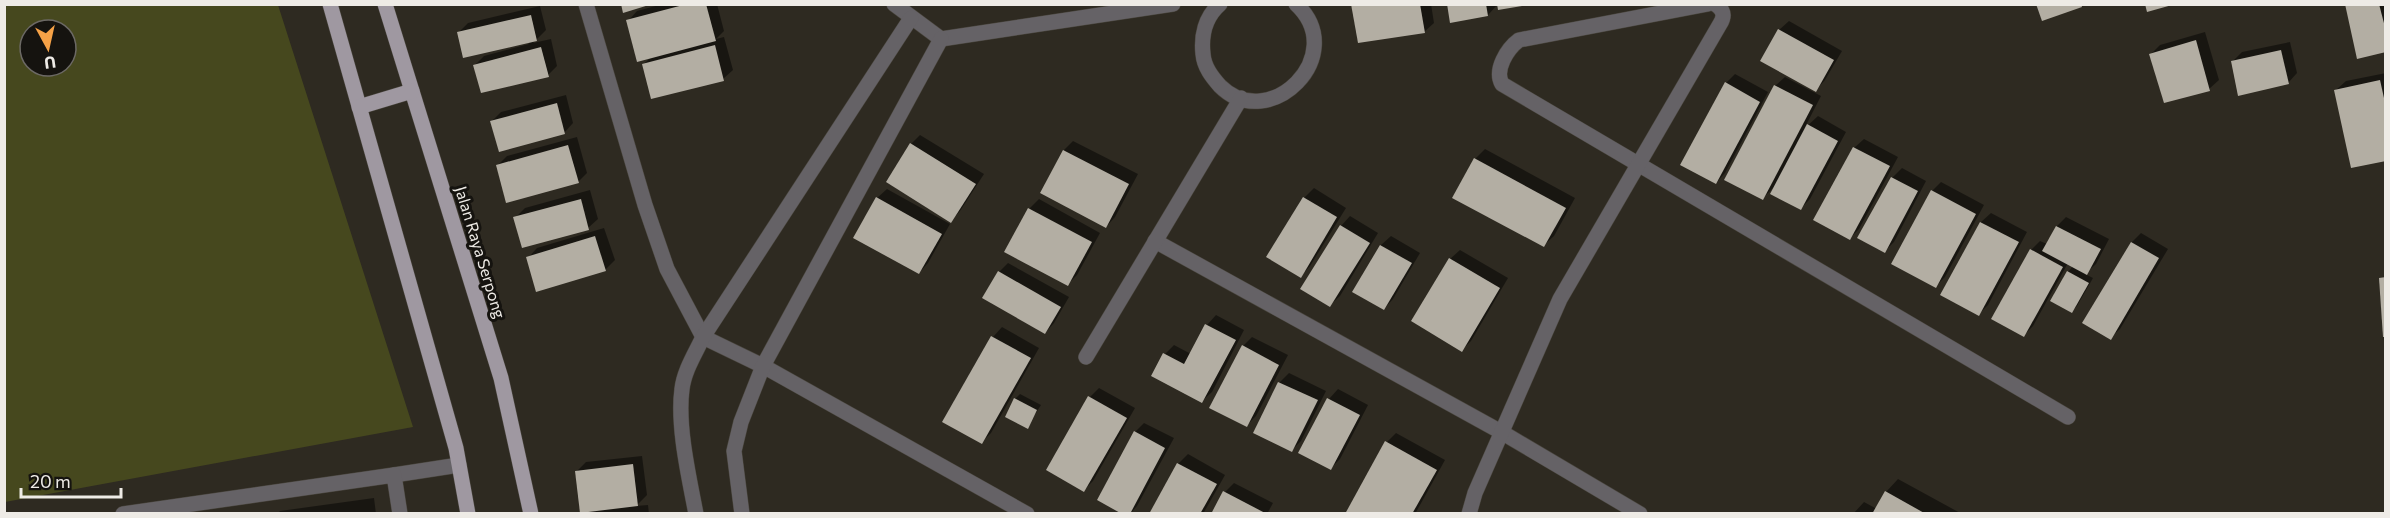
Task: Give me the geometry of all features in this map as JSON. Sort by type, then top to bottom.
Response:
[{"type":"main road","points":[[330,4],[459,465],[468,513]]},
{"type":"main road","name":"Jalan Raya Serpong","points":[[384,4],[501,378],[531,513]]},
{"type":"main road","points":[[359,106],[412,91]]},
{"type":"street","points":[[586,4],[663,258],[703,338],[763,366],[1027,513]]},
{"type":"street","points":[[894,4],[941,39],[1173,4]]},
{"type":"street","points":[[1220,4],[1206,24],[1202,42],[1203,60],[1211,76],[1224,90],[1241,98],[1261,101],[1280,96],[1298,85],[1309,68],[1314,49],[1312,29],[1303,11],[1296,4]]},
{"type":"street","points":[[1708,4],[1519,40],[1499,68],[1498,76],[1502,84],[2068,417]]},
{"type":"street","points":[[1469,513],[1475,493],[1560,299],[1724,17],[1720,7],[1715,4]]},
{"type":"street","points":[[696,513],[682,418],[682,389],[687,370],[703,338],[911,18]]},
{"type":"street","points":[[742,513],[734,451],[741,422],[763,366],[941,39]]},
{"type":"street","points":[[1086,357],[1241,98]]},
{"type":"street","points":[[1155,241],[1503,433],[1640,513]]},
{"type":"street","points":[[123,513],[459,465]]},
{"type":"street","points":[[394,475],[400,513]]},
{"type":"green space","points":[[5,4],[278,5],[413,427],[5,502]]},
{"type":"building","points":[[621,4],[649,4],[649,5],[623,13]]},
{"type":"building","points":[[687,4],[706,4],[716,41],[637,62],[626,20]]},
{"type":"building","points":[[1351,4],[1420,4],[1425,33],[1358,43]]},
{"type":"building","points":[[1447,4],[1486,4],[1488,16],[1450,23]]},
{"type":"building","points":[[1497,4],[1522,4],[1522,6],[1498,10]]},
{"type":"building","points":[[2036,4],[2081,4],[2082,7],[2042,21]]},
{"type":"building","points":[[2145,4],[2172,4],[2172,5],[2147,12]]},
{"type":"building","points":[[2345,4],[2379,4],[2386,31],[2386,52],[2357,59]]},
{"type":"building","points":[[531,15],[537,41],[463,58],[457,32]]},
{"type":"building","points":[[1778,29],[1834,60],[1816,92],[1760,61]]},
{"type":"building","points":[[2196,40],[2210,91],[2164,103],[2149,54]]},
{"type":"building","points":[[715,45],[724,81],[651,99],[642,64]]},
{"type":"building","points":[[541,47],[549,77],[481,93],[473,65]]},
{"type":"building","points":[[2281,50],[2289,84],[2238,96],[2231,61]]},
{"type":"building","points":[[2380,80],[2386,107],[2386,161],[2351,168],[2334,90]]},
{"type":"building","points":[[1725,82],[1760,102],[1716,184],[1680,165]]},
{"type":"building","points":[[1774,85],[1813,105],[1763,200],[1724,180]]},
{"type":"building","points":[[557,103],[565,134],[499,152],[490,121]]},
{"type":"building","points":[[1807,124],[1838,141],[1801,210],[1770,194]]},
{"type":"building","points":[[910,143],[976,184],[951,223],[886,182]]},
{"type":"building","points":[[568,145],[579,183],[506,203],[496,165]]},
{"type":"building","points":[[1853,147],[1890,166],[1850,240],[1813,220]]},
{"type":"building","points":[[1063,150],[1129,184],[1106,228],[1040,193]]},
{"type":"building","points":[[1474,158],[1566,208],[1544,247],[1452,198]]},
{"type":"building","points":[[1891,177],[1918,191],[1885,253],[1857,238]]},
{"type":"building","points":[[1931,190],[1976,214],[1936,288],[1891,264]]},
{"type":"building","points":[[876,197],[942,234],[919,274],[853,238]]},
{"type":"building","points":[[1303,197],[1337,217],[1301,278],[1266,257]]},
{"type":"building","points":[[581,199],[589,230],[522,248],[513,217]]},
{"type":"building","points":[[1028,208],[1092,242],[1068,286],[1004,252]]},
{"type":"building","points":[[1980,222],[2019,242],[1979,316],[1940,295]]},
{"type":"building","points":[[1340,225],[1370,243],[1330,307],[1300,289]]},
{"type":"building","points":[[2056,226],[2101,249],[2087,275],[2042,251]]},
{"type":"building","points":[[595,236],[606,271],[536,292],[526,257]]},
{"type":"building","points":[[2131,242],[2159,258],[2111,340],[2082,323]]},
{"type":"building","points":[[1380,245],[1412,263],[1384,310],[1352,292]]},
{"type":"building","points":[[2030,249],[2063,267],[2024,337],[1991,319]]},
{"type":"building","points":[[1449,258],[1500,288],[1462,352],[1411,321]]},
{"type":"building","points":[[998,271],[1061,307],[1045,334],[982,298]]},
{"type":"building","points":[[2067,271],[2089,283],[2072,313],[2050,301]]},
{"type":"building","points":[[2386,277],[2386,337],[2383,337],[2379,278]]},
{"type":"building","points":[[1205,324],[1236,340],[1202,403],[1151,376],[1163,353],[1184,364]]},
{"type":"building","points":[[991,336],[1031,358],[982,444],[942,422]]},
{"type":"building","points":[[1242,345],[1279,365],[1247,427],[1209,408]]},
{"type":"building","points":[[1278,382],[1318,400],[1292,452],[1253,433]]},
{"type":"building","points":[[1088,396],[1127,418],[1084,492],[1046,470]]},
{"type":"building","points":[[1014,398],[1037,410],[1028,429],[1005,417]]},
{"type":"building","points":[[1327,398],[1360,415],[1331,470],[1298,453]]},
{"type":"building","points":[[1134,431],[1165,448],[1130,514],[1122,514],[1097,500]]},
{"type":"building","points":[[1385,441],[1437,470],[1412,514],[1345,514]]},
{"type":"building","points":[[1177,463],[1217,484],[1200,514],[1149,514]]},
{"type":"building","points":[[633,464],[638,506],[580,513],[575,471]]},
{"type":"building","points":[[1223,491],[1267,514],[1211,514]]},
{"type":"building","points":[[1885,491],[1926,514],[1872,514]]}]
